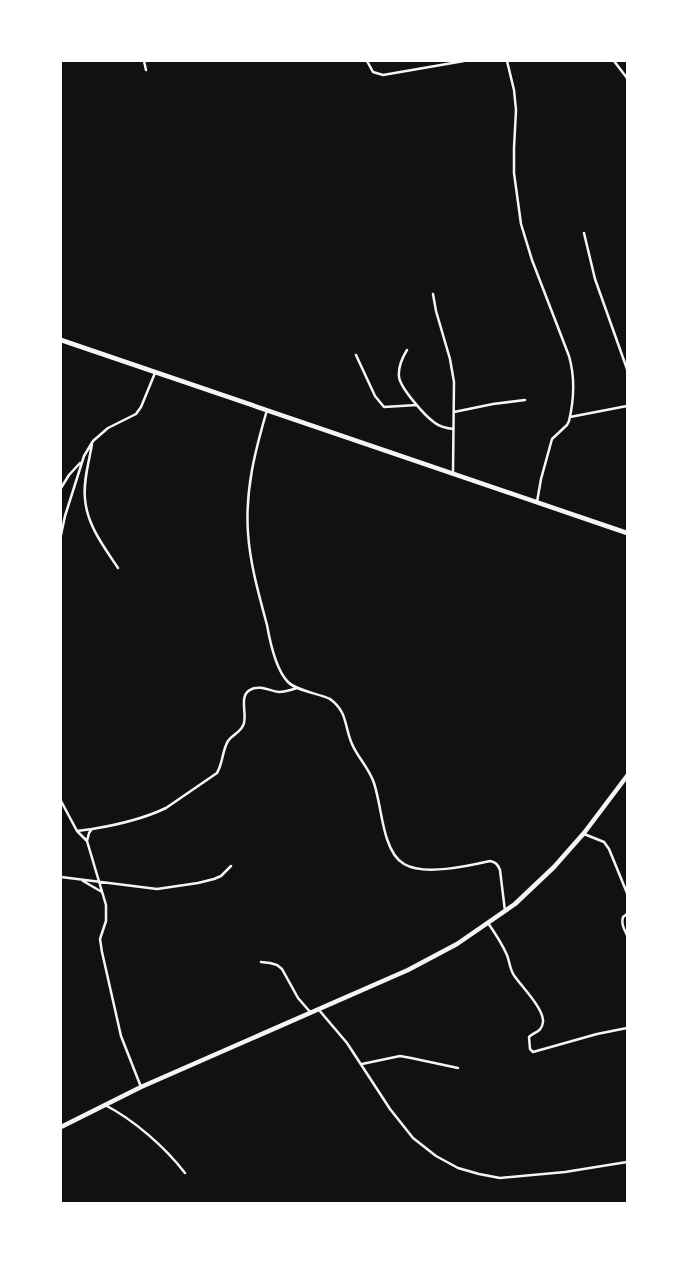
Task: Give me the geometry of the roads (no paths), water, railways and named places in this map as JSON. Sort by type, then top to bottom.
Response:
[{"type":"main road","points":[[61,340],[627,533]]},
{"type":"main road","points":[[61,1127],[142,1087],[311,1014],[428,960],[488,923],[514,904],[554,867],[584,834],[627,776]]},
{"type":"street","points":[[144,61],[146,70]]},
{"type":"street","points":[[368,61],[373,72],[384,75],[464,61]]},
{"type":"street","points":[[507,61],[514,90],[516,110],[514,158],[519,210],[524,235],[573,372],[570,417],[567,425],[552,439],[541,479],[538,502]]},
{"type":"street","points":[[614,61],[627,78]]},
{"type":"street","points":[[584,234],[595,279],[627,369]]},
{"type":"street","points":[[433,294],[436,312],[452,370],[454,392],[453,473]]},
{"type":"street","points":[[407,350],[400,366],[399,379],[406,392],[436,424],[445,428],[453,429]]},
{"type":"street","points":[[356,355],[375,396],[384,408],[417,405]]},
{"type":"street","points":[[61,535],[65,516],[81,463],[93,441],[108,428],[136,414],[141,407],[156,372]]},
{"type":"street","points":[[454,412],[493,404],[525,400]]},
{"type":"street","points":[[570,417],[627,406]]},
{"type":"street","points":[[267,410],[256,446],[251,471],[247,514],[249,548],[259,595],[276,658],[284,678],[297,688],[330,699],[335,702],[342,712],[346,720],[352,744],[371,775],[377,794],[386,837],[392,851],[399,860],[404,865],[431,869],[447,869],[493,861],[498,865],[500,870],[505,911]]},
{"type":"street","points":[[93,441],[85,486],[87,511],[91,524],[98,538],[118,568]]},
{"type":"street","points":[[61,488],[69,476],[81,463]]},
{"type":"street","points":[[76,831],[118,824],[159,812],[166,808],[217,773],[220,769],[228,742],[239,732],[244,723],[245,695],[250,689],[258,687],[282,692],[297,688]]},
{"type":"street","points":[[61,801],[76,831],[87,841]]},
{"type":"street","points":[[92,829],[89,833],[87,841],[106,905],[107,917],[100,939],[102,952],[121,1036],[142,1087]]},
{"type":"street","points":[[584,834],[604,842],[609,849],[627,893]]},
{"type":"street","points":[[61,877],[82,881],[152,889],[166,889],[214,879],[221,876],[231,866]]},
{"type":"street","points":[[82,881],[102,892]]},
{"type":"street","points":[[627,914],[623,917],[622,922],[623,928],[627,935]]},
{"type":"street","points":[[488,923],[501,944],[513,974],[531,996],[543,1019],[542,1028],[529,1037],[530,1049],[533,1052],[597,1034],[627,1028]]},
{"type":"street","points":[[261,962],[270,963],[282,969],[298,998],[311,1014]]},
{"type":"street","points":[[319,1010],[347,1043],[390,1109],[413,1138],[436,1156],[458,1168],[500,1178],[565,1172],[627,1162]]},
{"type":"street","points":[[362,1064],[400,1056],[458,1068]]},
{"type":"street","points":[[105,1105],[134,1123],[162,1148],[185,1173]]}]
